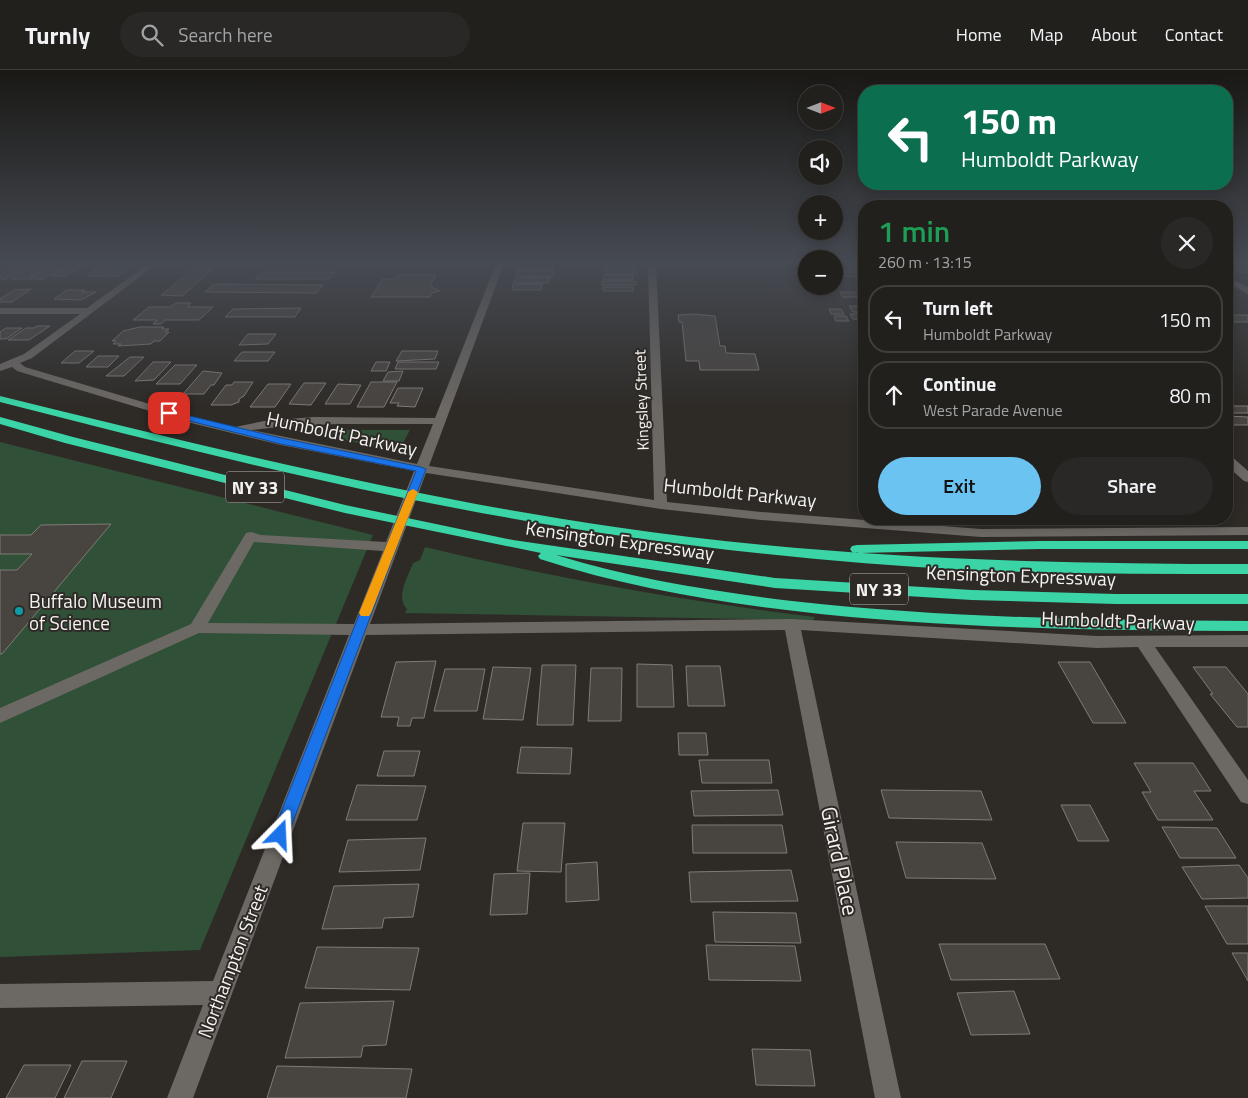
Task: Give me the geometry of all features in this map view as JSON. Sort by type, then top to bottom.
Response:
[{"type":"highway","points":[[0,391],[44,409]]},
{"type":"highway","name":"Kensington Expressway","points":[[0,399],[243,459],[442,500],[615,531],[783,551],[888,560],[1101,569],[1248,569]]},
{"type":"highway","name":"Kensington Expressway","points":[[0,420],[69,440],[336,507],[513,544],[775,583],[982,595],[1248,600]]},
{"type":"highway","points":[[513,544],[583,569],[695,593],[834,612],[1063,624],[1248,626]]},
{"type":"highway","points":[[783,551],[1040,546],[1248,545]]},
{"type":"street","points":[[0,368],[28,356],[89,312]]},
{"type":"street","name":"Northampton Street","points":[[180,1098],[481,312]]},
{"type":"street","name":"Kingsley Street","points":[[654,312],[661,505]]},
{"type":"street","points":[[0,318],[80,318]]},
{"type":"street","name":"Humboldt Parkway","points":[[13,364],[30,372],[188,419],[419,474],[661,505],[858,523]]},
{"type":"street","points":[[235,430],[262,424],[300,421],[439,421]]},
{"type":"street","points":[[1233,464],[1248,478]]},
{"type":"street","name":"Humboldt Parkway","points":[[882,525],[981,533],[1248,531]]},
{"type":"street","points":[[1042,525],[1046,532]]},
{"type":"street","points":[[0,716],[197,628],[251,536],[259,539],[394,542]]},
{"type":"street","name":"Humboldt Parkway","points":[[197,628],[358,630],[792,624],[1097,642],[1248,641]]},
{"type":"street","name":"Girard Place","points":[[792,624],[888,1098]]},
{"type":"street","points":[[1144,642],[1248,796]]},
{"type":"street","points":[[0,996],[220,993]]},
{"type":"green space","points":[[302,430],[410,430],[398,452]]},
{"type":"green space","points":[[0,442],[373,535],[200,950],[0,957]]},
{"type":"green space","points":[[425,547],[619,588],[815,617],[813,620],[405,613],[407,609],[402,599],[402,593],[413,563],[420,560]]},
{"type":"building","points":[[143,312],[208,312],[199,320],[165,320],[161,324],[153,324],[157,320],[133,320]]},
{"type":"building","points":[[230,312],[298,312],[295,317],[225,317]]},
{"type":"building","points":[[830,312],[843,312],[844,314],[831,314]]},
{"type":"building","points":[[850,314],[858,314],[858,319],[853,319]]},
{"type":"building","points":[[678,315],[715,316],[720,346],[725,346],[726,353],[755,354],[759,370],[700,370],[699,361],[686,361],[682,322],[679,322]]},
{"type":"building","points":[[1233,315],[1248,315],[1248,322],[1234,322]]},
{"type":"building","points":[[834,316],[846,316],[849,321],[836,321]]},
{"type":"building","points":[[50,326],[29,340],[8,340],[26,328]]},
{"type":"building","points":[[140,327],[164,327],[162,329],[169,329],[165,332],[169,332],[160,341],[154,341],[151,344],[118,346],[121,344],[113,344],[116,341],[112,341],[123,331]]},
{"type":"building","points":[[6,328],[22,328],[6,339],[0,339],[0,332]]},
{"type":"building","points":[[248,334],[276,334],[268,344],[239,345]]},
{"type":"building","points":[[75,351],[94,351],[79,363],[61,363]]},
{"type":"building","points":[[402,351],[438,351],[435,359],[396,361]]},
{"type":"building","points":[[242,352],[275,352],[268,361],[234,361]]},
{"type":"building","points":[[98,356],[119,356],[108,367],[86,367]]},
{"type":"building","points":[[130,357],[144,357],[124,376],[106,376]]},
{"type":"building","points":[[153,362],[171,362],[154,380],[135,381]]},
{"type":"building","points":[[376,362],[390,362],[386,371],[371,371]]},
{"type":"building","points":[[398,362],[439,362],[436,369],[395,369]]},
{"type":"building","points":[[175,365],[197,365],[180,384],[156,384]]},
{"type":"building","points":[[203,371],[222,373],[214,385],[211,385],[204,394],[183,394]]},
{"type":"building","points":[[403,371],[399,381],[383,381],[388,372]]},
{"type":"building","points":[[234,382],[253,382],[244,396],[239,399],[239,402],[231,405],[211,405],[226,385],[232,385]]},
{"type":"building","points":[[371,382],[397,382],[384,407],[357,407]]},
{"type":"building","points":[[304,383],[326,383],[311,405],[289,404]]},
{"type":"building","points":[[268,384],[291,384],[275,407],[250,407]]},
{"type":"building","points":[[338,384],[361,385],[350,404],[325,404]]},
{"type":"building","points":[[398,388],[423,388],[415,407],[397,406],[399,403],[390,403]]},
{"type":"building","points":[[1233,406],[1248,406],[1248,413],[1233,413]]},
{"type":"building","points":[[1233,416],[1248,417],[1248,425],[1233,425]]},
{"type":"building","name":"Buffalo Museum of Science","points":[[111,524],[2,654],[0,654],[0,570],[17,570],[32,554],[0,554],[0,535],[31,535],[41,525]]},
{"type":"building","points":[[436,661],[424,718],[412,718],[410,726],[397,726],[399,717],[381,717],[396,662]]},
{"type":"building","points":[[1058,662],[1090,662],[1126,723],[1093,723]]},
{"type":"building","points":[[637,664],[672,665],[674,707],[637,707]]},
{"type":"building","points":[[542,665],[576,665],[573,725],[537,725]]},
{"type":"building","points":[[686,666],[720,666],[725,706],[688,706]]},
{"type":"building","points":[[493,667],[531,668],[523,720],[483,719]]},
{"type":"building","points":[[1193,667],[1226,667],[1248,694],[1248,727],[1237,727],[1210,694],[1213,694]]},
{"type":"building","points":[[591,668],[622,668],[621,721],[588,721]]},
{"type":"building","points":[[445,669],[485,669],[477,711],[434,711]]},
{"type":"building","points":[[678,733],[706,733],[708,755],[679,755]]},
{"type":"building","points":[[521,747],[572,748],[570,774],[517,773]]},
{"type":"building","points":[[384,751],[420,751],[414,776],[377,776]]},
{"type":"building","points":[[699,760],[769,760],[772,783],[702,783]]},
{"type":"building","points":[[1134,763],[1193,763],[1211,791],[1194,791],[1213,820],[1158,820],[1142,792],[1151,792]]},
{"type":"building","points":[[357,785],[426,786],[417,820],[346,820]]},
{"type":"building","points":[[778,790],[783,815],[694,816],[691,791]]},
{"type":"building","points":[[881,790],[981,791],[992,820],[889,818]]},
{"type":"building","points":[[1061,805],[1090,805],[1109,841],[1078,841]]},
{"type":"building","points":[[523,823],[565,823],[561,872],[517,871]]},
{"type":"building","points":[[692,825],[782,825],[787,853],[693,853]]},
{"type":"building","points":[[1162,827],[1217,828],[1236,858],[1180,858]]},
{"type":"building","points":[[426,838],[420,870],[339,872],[348,840]]},
{"type":"building","points":[[896,842],[982,843],[996,879],[906,878]]},
{"type":"building","points":[[597,862],[599,900],[566,902],[566,864]]},
{"type":"building","points":[[1239,865],[1248,878],[1248,898],[1202,899],[1182,867]]},
{"type":"building","points":[[791,870],[798,901],[691,902],[689,872]]},
{"type":"building","points":[[530,873],[527,914],[490,915],[494,874]]},
{"type":"building","points":[[419,884],[413,917],[384,918],[382,928],[322,929],[334,886]]},
{"type":"building","points":[[1205,906],[1248,906],[1248,944],[1227,944]]},
{"type":"building","points":[[713,912],[796,913],[801,943],[715,942]]},
{"type":"building","points":[[939,944],[1045,944],[1060,979],[951,980]]},
{"type":"building","points":[[706,945],[795,946],[801,981],[709,980]]},
{"type":"building","points":[[317,947],[419,948],[410,990],[305,988]]},
{"type":"building","points":[[1232,953],[1248,953],[1248,981]]},
{"type":"building","points":[[1014,991],[1030,1034],[971,1035],[957,993]]},
{"type":"building","points":[[394,1001],[386,1045],[363,1046],[361,1057],[285,1058],[300,1003]]},
{"type":"building","points":[[752,1049],[810,1050],[815,1086],[756,1085]]},
{"type":"building","points":[[82,1061],[127,1061],[111,1098],[64,1098]]},
{"type":"building","points":[[24,1065],[71,1065],[55,1098],[6,1098]]},
{"type":"building","points":[[277,1066],[412,1069],[406,1098],[267,1098]]},
{"type":"slow traffic","points":[[365,613],[413,492]]},
{"type":"place","name":"Buffalo Museum of Science","points":[[19,611]]},
{"type":"route","points":[[169,413],[281,441],[421,469],[280,835]]}]
